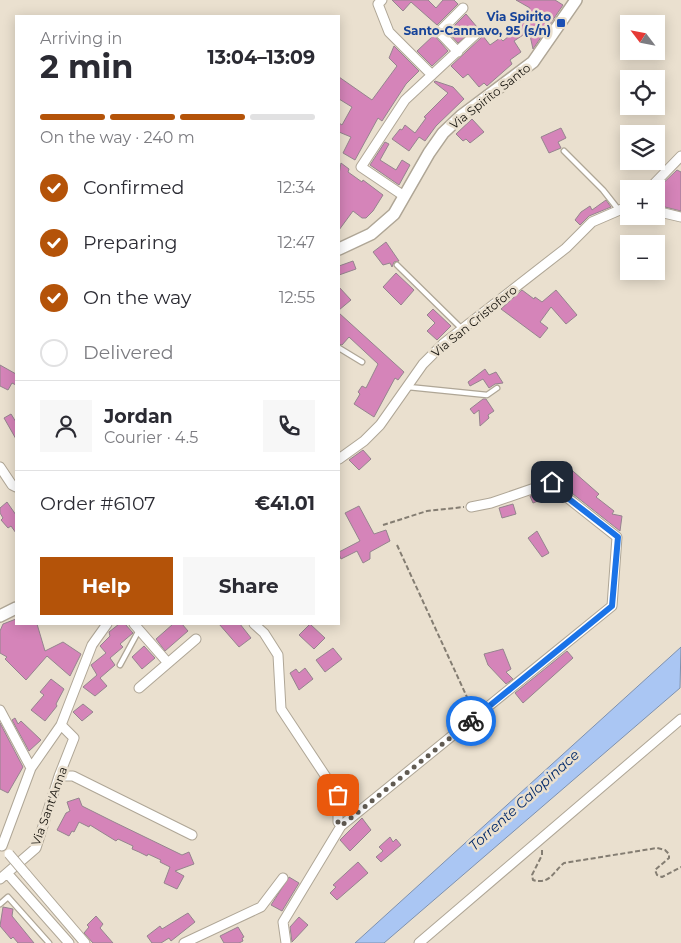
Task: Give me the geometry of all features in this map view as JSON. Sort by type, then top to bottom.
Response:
[{"type":"street","points":[[382,0],[378,4],[388,32],[432,76]]},
{"type":"street","name":"Via Spirito Santo","points":[[340,249],[371,234],[394,214],[429,153],[443,133],[461,116],[533,62],[572,1]]},
{"type":"street","points":[[458,52],[439,32],[463,8]]},
{"type":"street","points":[[404,196],[361,167],[405,100],[476,34]]},
{"type":"street","points":[[658,180],[681,156]]},
{"type":"street","name":"Via San Cristoforo","points":[[340,458],[364,441],[380,425],[423,364],[462,329],[566,248],[592,222],[618,209]]},
{"type":"street","points":[[665,213],[681,217]]},
{"type":"street","points":[[0,467],[15,486]]},
{"type":"street","points":[[286,943],[283,922],[341,826],[612,606],[618,537],[569,499],[552,482],[491,503],[471,506]]},
{"type":"street","points":[[0,616],[15,608]]},
{"type":"street","points":[[85,943],[1,846],[31,768],[61,725],[92,645],[106,625]]},
{"type":"street","points":[[255,625],[264,633],[278,655],[281,709],[338,795],[338,822],[341,826]]},
{"type":"street","points":[[136,627],[168,663]]},
{"type":"street","points":[[139,688],[196,639]]},
{"type":"street","points":[[0,710],[31,768]]},
{"type":"street","points":[[419,943],[681,719]]},
{"type":"street","name":"Via Sant'Anna","points":[[4,876],[36,848],[59,776],[74,738],[61,725]]},
{"type":"street","points":[[59,776],[74,776],[192,835]]},
{"type":"street","points":[[4,876],[70,943]]},
{"type":"street","points":[[184,943],[260,908],[283,878]]},
{"type":"lane","points":[[564,151],[603,190],[618,209]]},
{"type":"lane","points":[[397,265],[462,329]]},
{"type":"lane","points":[[340,349],[362,362]]},
{"type":"lane","points":[[407,387],[487,395],[497,388]]},
{"type":"lane","points":[[120,664],[136,627]]},
{"type":"lane","points":[[0,904],[8,897],[48,943]]},
{"type":"path","points":[[383,525],[427,511],[471,506]]},
{"type":"path","points":[[397,545],[476,717]]},
{"type":"path","points":[[538,841],[542,848],[542,855],[532,875],[533,880],[539,882],[546,881],[552,877],[564,863],[657,848],[665,850],[669,854],[669,858],[657,867],[655,870],[657,874],[662,877],[681,868]]},
{"type":"water","name":"Torrente Calopinace","points":[[681,647],[680,688],[384,943],[355,943]]},
{"type":"building","points":[[392,0],[428,0],[436,8],[443,0],[454,0],[458,4],[437,25],[411,2],[403,11]]},
{"type":"building","points":[[516,0],[555,0],[563,5],[533,49],[529,31],[514,41],[521,52],[510,60],[512,64],[487,86],[484,83],[479,87],[468,74],[463,78],[451,66],[483,36],[490,45],[500,38],[503,41],[522,25],[521,23],[530,8]]},
{"type":"building","points":[[466,14],[477,27],[458,43],[448,32]]},
{"type":"building","points":[[434,35],[448,51],[432,66],[417,51]]},
{"type":"building","points":[[394,46],[419,71],[406,84],[382,121],[378,118],[355,160],[343,153],[351,137],[340,132],[340,124],[342,125],[352,107],[340,100],[340,78],[372,100],[397,66],[389,58]]},
{"type":"building","points":[[435,81],[453,87],[464,99],[436,126],[425,141],[419,137],[409,151],[392,139],[405,125],[415,133],[426,118],[424,117],[448,93]]},
{"type":"building","points":[[472,119],[484,132],[470,143],[466,139],[463,141],[456,134]]},
{"type":"building","points":[[561,128],[566,138],[558,142],[561,148],[549,153],[541,137]]},
{"type":"building","points":[[385,142],[389,144],[380,160],[396,170],[402,160],[410,165],[399,185],[370,165]]},
{"type":"building","points":[[341,163],[349,169],[348,172],[362,182],[363,180],[383,195],[366,218],[362,218],[353,211],[340,229]]},
{"type":"building","points":[[677,170],[681,172],[681,211],[665,207],[665,181]]},
{"type":"building","points":[[606,200],[611,207],[589,216],[580,225],[575,220],[581,212],[590,206],[592,210]]},
{"type":"building","points":[[386,242],[399,261],[394,262],[392,267],[390,263],[383,265],[373,252]]},
{"type":"building","points":[[353,261],[356,269],[340,275],[340,266]]},
{"type":"building","points":[[396,273],[414,290],[401,305],[383,287]]},
{"type":"building","points":[[340,288],[351,300],[340,309]]},
{"type":"building","points":[[522,290],[534,299],[535,297],[542,302],[556,290],[577,315],[566,324],[551,307],[540,322],[548,328],[540,338],[501,309]]},
{"type":"building","points":[[433,309],[451,326],[437,340],[427,331],[435,323],[427,315]]},
{"type":"building","points":[[340,314],[404,372],[398,380],[395,378],[374,417],[354,404],[360,394],[358,392],[362,386],[366,388],[378,364],[349,337],[342,345],[340,344]]},
{"type":"building","points":[[0,365],[15,373],[15,384],[12,383],[8,390],[0,386]]},
{"type":"building","points":[[485,369],[489,375],[496,372],[503,383],[495,384],[489,388],[483,379],[470,386],[468,382]]},
{"type":"building","points":[[483,399],[486,399],[494,411],[488,415],[489,418],[480,426],[479,410],[474,414],[470,409]]},
{"type":"building","points":[[11,414],[15,420],[15,437],[4,418]]},
{"type":"building","points":[[363,450],[371,459],[359,470],[349,460]]},
{"type":"building","points":[[566,465],[599,494],[596,497],[614,511],[612,514],[622,516],[620,531],[573,494],[557,478],[563,474],[560,471]]},
{"type":"building","points":[[549,490],[551,496],[533,503],[530,496]]},
{"type":"building","points":[[7,502],[15,514],[15,532],[11,526],[8,528],[1,520],[3,518],[0,508]]},
{"type":"building","points":[[513,504],[516,514],[502,518],[499,508]]},
{"type":"building","points":[[359,506],[374,534],[386,530],[390,541],[370,552],[370,559],[363,563],[357,551],[341,559],[340,556],[340,551],[360,541],[345,513]]},
{"type":"building","points":[[537,531],[549,553],[542,557],[528,538]]},
{"type":"building","points":[[15,619],[15,625],[37,625],[45,651],[63,642],[81,654],[70,676],[47,656],[26,680],[5,659],[7,657],[0,653],[0,631],[3,624]]},
{"type":"building","points":[[118,625],[126,625],[133,633],[120,644],[123,647],[110,658],[115,665],[100,678],[107,686],[95,696],[83,687],[97,675],[91,665],[106,653],[100,646],[110,636],[109,632]]},
{"type":"building","points":[[172,625],[183,625],[188,631],[165,651],[156,639]]},
{"type":"building","points":[[220,625],[241,625],[251,638],[239,647]]},
{"type":"building","points":[[311,625],[325,638],[314,649],[299,635]]},
{"type":"building","points":[[144,646],[155,658],[142,669],[132,657]]},
{"type":"building","points":[[333,648],[342,659],[325,672],[316,660]]},
{"type":"building","points":[[503,649],[511,669],[506,672],[513,679],[506,684],[488,665],[484,654]]},
{"type":"building","points":[[567,651],[573,658],[523,703],[515,693]]},
{"type":"building","points":[[305,668],[313,679],[299,690],[290,673],[296,669],[299,673]]},
{"type":"building","points":[[51,679],[64,689],[56,704],[57,706],[45,721],[31,710],[44,695],[40,692]]},
{"type":"building","points":[[83,704],[93,712],[82,721],[73,712]]},
{"type":"building","points":[[15,718],[18,724],[21,721],[41,740],[29,751],[12,720]]},
{"type":"building","points":[[0,723],[23,767],[8,793],[0,789]]},
{"type":"building","points":[[79,798],[82,806],[114,822],[182,855],[189,852],[194,864],[175,871],[184,876],[177,889],[164,883],[170,867],[160,862],[161,860],[132,849],[133,846],[118,839],[116,841],[90,825],[89,827],[79,822],[74,832],[72,831],[69,836],[57,830],[66,813],[70,811],[67,802]]},
{"type":"building","points":[[362,818],[371,830],[350,851],[340,840]]},
{"type":"building","points":[[390,837],[393,842],[396,839],[401,845],[381,862],[376,857],[383,851],[379,847]]},
{"type":"building","points":[[358,862],[368,873],[337,900],[330,893],[336,887],[333,885]]},
{"type":"building","points":[[289,877],[299,883],[282,911],[271,905]]},
{"type":"building","points":[[3,907],[13,909],[12,916],[34,943],[18,943],[13,937],[11,939],[0,926]]},
{"type":"building","points":[[188,913],[195,922],[171,941],[169,938],[161,943],[152,943],[147,936],[160,926],[162,929]]},
{"type":"building","points":[[96,916],[103,924],[100,928],[113,943],[93,943],[84,933],[89,927],[87,925]]},
{"type":"building","points":[[299,917],[308,925],[292,942],[290,927]]},
{"type":"building","points":[[238,927],[244,937],[242,938],[243,941],[239,943],[224,943],[220,936]]},
{"type":"way so far","points":[[338,795],[338,822],[341,826],[471,721]]},
{"type":"place","name":"Via Spirito Santo-Cannavo, 95 (s/n)","points":[[561,23]]},
{"type":"route","points":[[471,721],[612,606],[618,537],[569,499],[552,482]]}]
